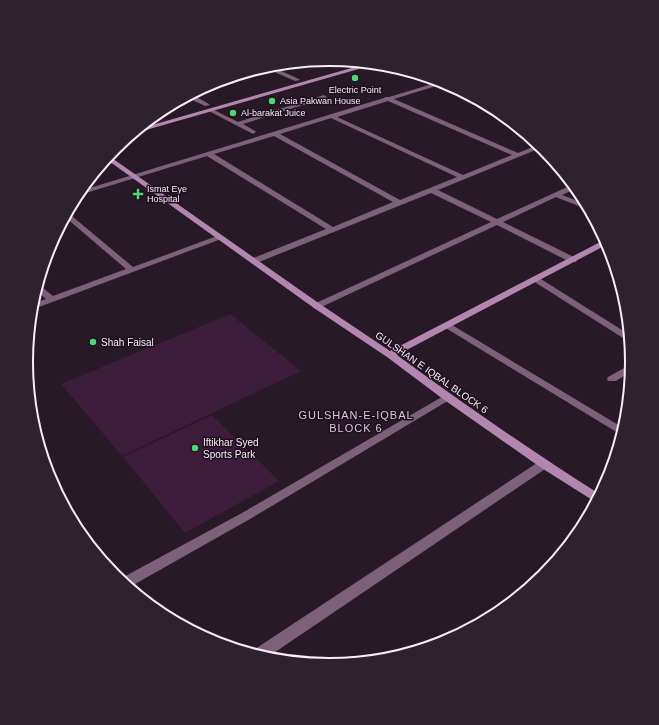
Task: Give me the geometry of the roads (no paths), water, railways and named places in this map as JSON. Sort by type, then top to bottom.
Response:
[{"type":"street","points":[[149,127],[344,67]]},
{"type":"street","points":[[161,119],[208,108],[356,68]]},
{"type":"street","points":[[277,71],[297,80]]},
{"type":"street","points":[[88,190],[433,85]]},
{"type":"street","points":[[237,124],[324,97]]},
{"type":"street","points":[[387,98],[517,155]]},
{"type":"street","points":[[194,99],[253,132]]},
{"type":"street","points":[[331,116],[462,177]]},
{"type":"street","points":[[273,134],[400,203]]},
{"type":"street","points":[[254,261],[534,149]]},
{"type":"street","points":[[208,154],[333,230]]},
{"type":"street","name":"GULSHAN E IQBAL BLOCK 6","points":[[113,161],[316,306],[390,355],[447,397],[544,464],[594,496]]},
{"type":"street","points":[[316,306],[570,189]]},
{"type":"street","points":[[432,190],[574,260]]},
{"type":"street","points":[[557,195],[580,205]]},
{"type":"street","points":[[71,218],[132,270]]},
{"type":"street","points":[[39,304],[220,238]]},
{"type":"street","points":[[390,355],[602,246]]},
{"type":"street","points":[[536,279],[624,336]]},
{"type":"street","points":[[42,291],[51,299]]},
{"type":"street","points":[[447,325],[618,429]]},
{"type":"street","points":[[612,379],[626,371]]},
{"type":"street","points":[[129,581],[246,516],[447,397]]},
{"type":"street","points":[[264,651],[544,464]]},
{"type":"place","name":"Electric Point","points":[[355,78]]},
{"type":"place","name":"Asia Pakwan House","points":[[272,101]]},
{"type":"place","name":"Al-barakat Juice","points":[[233,113]]},
{"type":"place","name":"Ismat Eye Hospital","points":[[138,194]]},
{"type":"place","name":"Shah Faisal","points":[[93,342]]},
{"type":"place","name":"Iftikhar Syed Sports Park","points":[[195,448]]},
{"type":"district","name":"GULSHAN-E-IQBAL BLOCK 6","points":[[356,421]]}]
